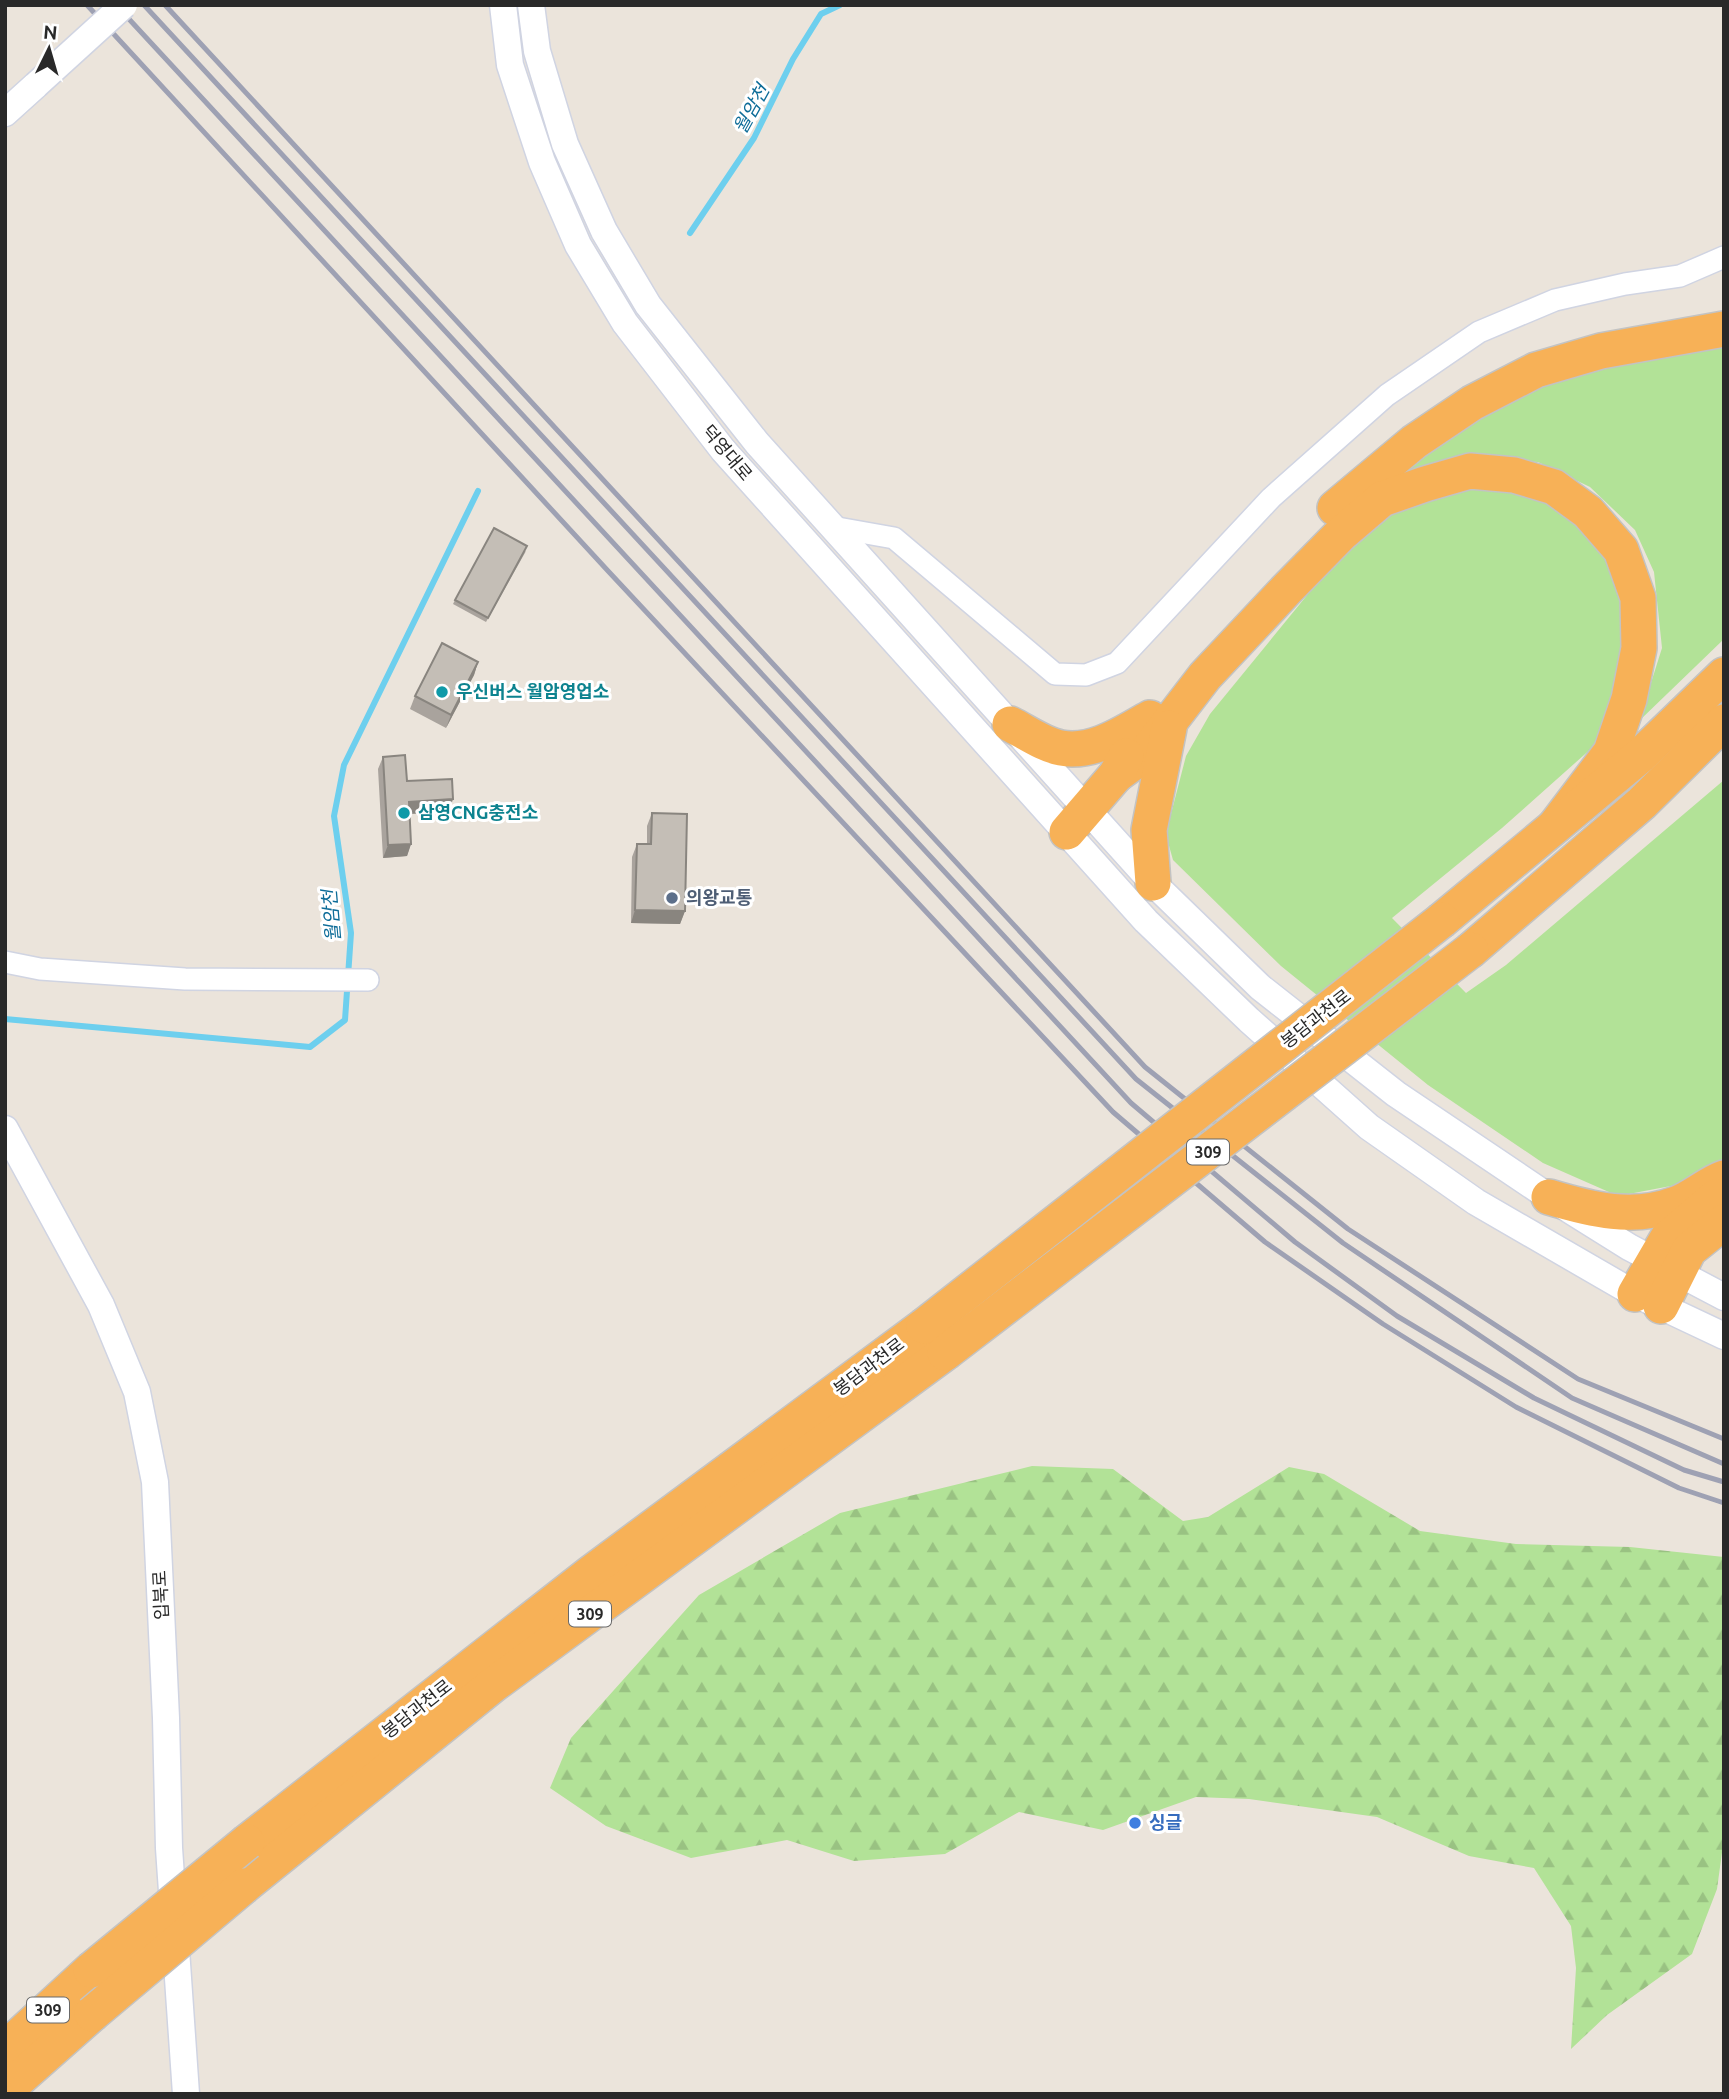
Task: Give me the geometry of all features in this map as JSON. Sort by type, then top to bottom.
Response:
[{"type":"highway","points":[[1077,821],[1116,775],[1145,754],[1172,684],[1246,597],[1334,509],[1414,442],[1472,403],[1536,370],[1601,351],[1724,329]]},
{"type":"highway","points":[[1010,724],[1060,748],[1079,748],[1104,743],[1160,719],[1341,534],[1382,499],[1470,471],[1514,475],[1555,487],[1588,512],[1620,550],[1638,598],[1639,648],[1629,699],[1611,752],[1555,826]]},
{"type":"highway","name":"봉담과천로","points":[[5,2049],[91,1970],[247,1842],[591,1573],[924,1326],[1442,920],[1641,755],[1724,675]]},
{"type":"highway","points":[[1153,883],[1149,831],[1160,719]]},
{"type":"highway","name":"봉담과천로","points":[[5,2091],[244,1886],[493,1685],[945,1353],[1471,950],[1642,803],[1724,722]]},
{"type":"highway","points":[[1642,803],[1724,753]]},
{"type":"highway","points":[[1549,1197],[1587,1208],[1632,1214],[1677,1204],[1724,1178]]},
{"type":"highway","points":[[1648,1300],[1666,1266],[1667,1239],[1724,1191]]},
{"type":"highway","points":[[1666,1266],[1724,1222]]},
{"type":"street","points":[[5,113],[124,5]]},
{"type":"street","name":"덕영대로","points":[[503,5],[510,65],[542,162],[578,245],[625,323],[723,450],[1077,821]]},
{"type":"street","name":"덕영대로","points":[[531,5],[537,51],[565,144],[604,231],[648,305],[757,443],[1010,724],[1077,821]]},
{"type":"street","points":[[832,527],[894,538],[1055,674],[1086,675],[1117,663],[1271,498],[1387,395],[1479,332],[1555,299],[1680,276],[1724,257]]},
{"type":"street","points":[[1077,821],[1153,883],[1260,987],[1396,1094],[1549,1197],[1724,1297]]},
{"type":"street","points":[[1077,821],[1155,930],[1249,1020],[1369,1127],[1476,1202],[1648,1300],[1724,1336]]},
{"type":"street","points":[[5,962],[40,969],[185,979],[368,980]]},
{"type":"street","name":"입북로","points":[[5,1129],[40,1190],[111,1330],[137,1392],[155,1482],[169,1848],[186,2094]]},
{"type":"green space","points":[[1724,342],[1724,639],[1639,721],[1662,648],[1654,572],[1635,530],[1590,487],[1538,462],[1484,459],[1370,493],[1466,420],[1564,375]]},
{"type":"green space","points":[[1493,487],[1557,503],[1604,539],[1631,620],[1623,702],[1593,747],[1502,828],[1392,918],[1466,993],[1506,965],[1724,780],[1724,1159],[1676,1185],[1618,1196],[1543,1163],[1428,1085],[1281,966],[1173,860],[1166,835],[1186,756],[1210,714],[1358,533],[1391,514],[1448,492]]},
{"type":"green space","points":[[1032,1466],[1113,1469],[1183,1521],[1208,1517],[1289,1467],[1324,1474],[1420,1531],[1516,1544],[1630,1547],[1724,1557],[1724,1838],[1717,1889],[1692,1954],[1607,2015],[1571,2049],[1576,1968],[1571,1926],[1534,1868],[1469,1856],[1377,1817],[1249,1799],[1196,1797],[1103,1830],[1019,1812],[945,1854],[854,1861],[787,1840],[691,1858],[606,1826],[550,1788],[571,1738],[699,1595],[840,1513]]},
{"type":"building","points":[[494,528],[527,546],[488,618],[455,600]]},
{"type":"building","name":"우신버스 월암영업소","points":[[442,643],[478,662],[451,715],[415,696]]},
{"type":"building","points":[[405,755],[407,781],[452,779],[453,799],[409,802],[411,844],[388,845],[383,757]]},
{"type":"building","points":[[652,813],[687,814],[685,911],[635,910],[637,844],[651,844]]},
{"type":"waterway","name":"월암천","points":[[690,233],[754,138],[793,59],[821,14],[840,5]]},
{"type":"waterway","name":"월암천","points":[[5,1019],[310,1047],[345,1020],[351,933],[334,816],[344,765],[478,491]]},
{"type":"railway","points":[[87,5],[609,572],[1113,1112],[1265,1242],[1383,1324],[1516,1407],[1679,1488],[1724,1503]]},
{"type":"railway","points":[[116,5],[1131,1103],[1295,1242],[1397,1316],[1534,1398],[1684,1470],[1724,1482]]},
{"type":"railway","points":[[144,5],[1136,1079],[1343,1243],[1572,1398],[1724,1464]]},
{"type":"railway","points":[[165,5],[1145,1067],[1348,1229],[1578,1379],[1724,1439]]},
{"type":"place","name":"우신버스 월암영업소","points":[[442,692]]},
{"type":"place","name":"삼영CNG충전소","points":[[404,813]]},
{"type":"place","name":"의왕교통","points":[[672,898]]},
{"type":"place","name":"싱글","points":[[1135,1823]]}]
